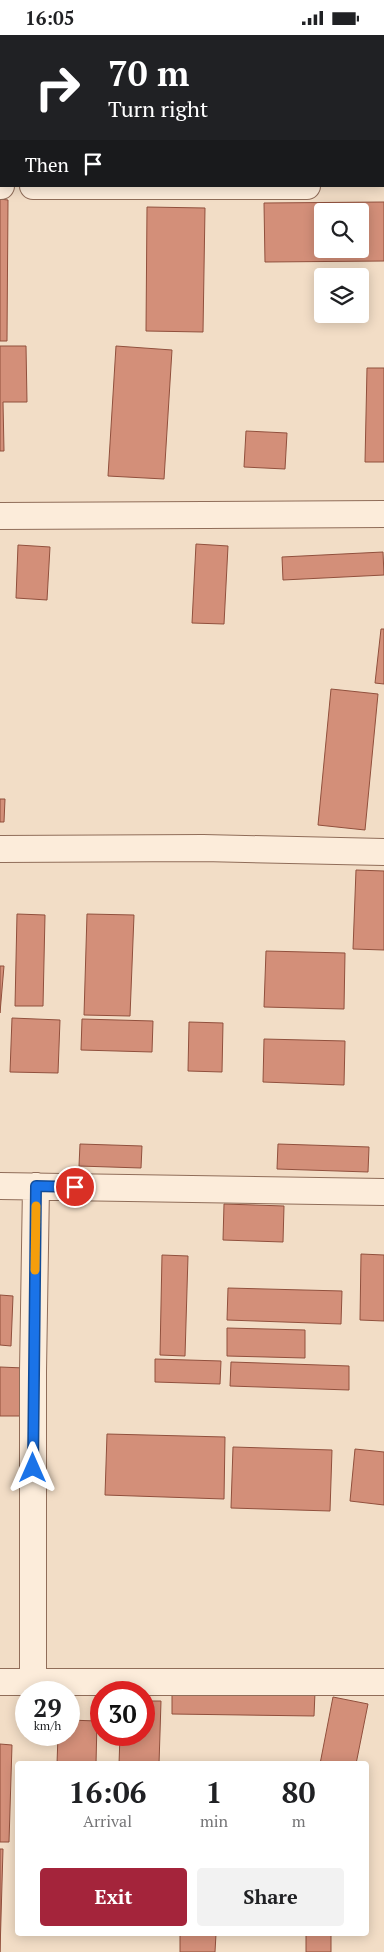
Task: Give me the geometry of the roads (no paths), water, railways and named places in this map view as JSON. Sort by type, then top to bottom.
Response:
[{"type":"street","points":[[0,517],[384,514]]},
{"type":"street","points":[[0,849],[203,848],[384,852]]},
{"type":"street","points":[[0,1186],[384,1192]]},
{"type":"street","points":[[33,1681],[33,1371],[36,1186]]},
{"type":"street","points":[[0,1682],[15,1682]]},
{"type":"street","points":[[80,1683],[384,1682]]}]
